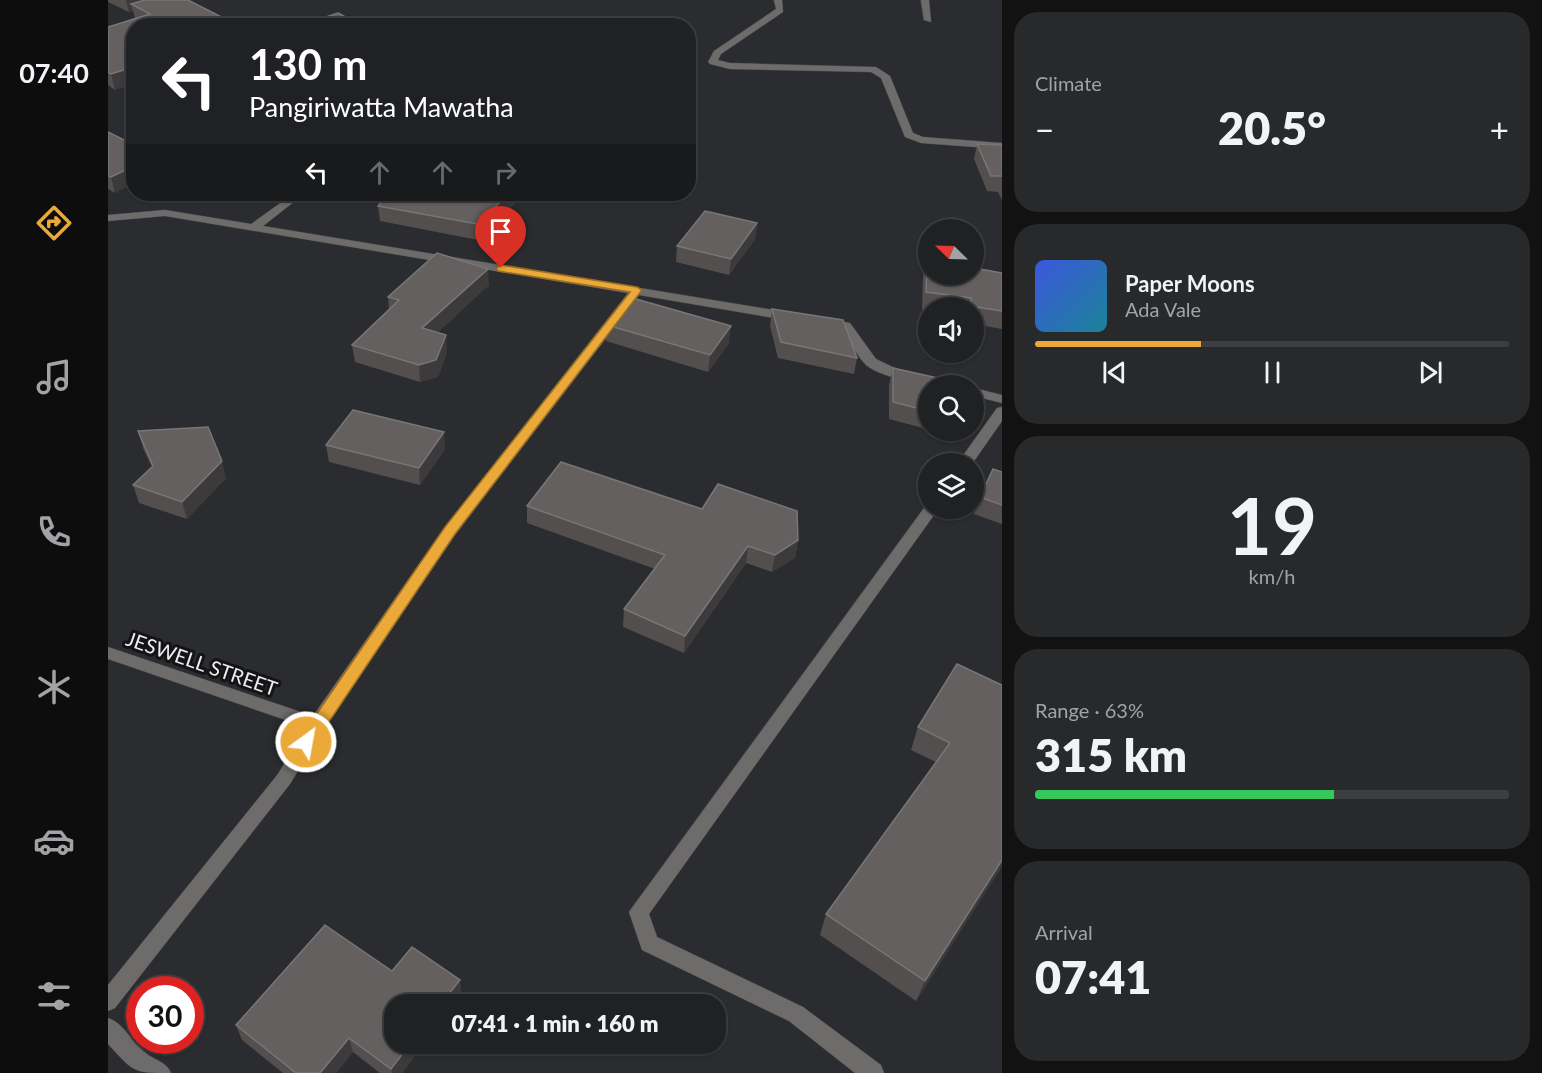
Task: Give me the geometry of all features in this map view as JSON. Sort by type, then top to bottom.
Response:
[{"type":"street","points":[[778,0],[780,10],[717,53],[713,62],[730,66],[873,69],[885,76],[909,135],[929,141],[1002,146]]},
{"type":"street","points":[[925,0],[928,20]]},
{"type":"street","points":[[253,228],[290,201]]},
{"type":"street","points":[[108,218],[165,213],[846,326],[871,362],[895,373],[918,379]]},
{"type":"street","points":[[108,1001],[284,779],[317,724],[450,531],[637,290]]},
{"type":"street","points":[[984,394],[1002,399]]},
{"type":"street","points":[[972,453],[1002,411]]},
{"type":"street","points":[[873,1073],[796,1014],[649,943],[639,912],[924,519]]},
{"type":"street","name":"JESWELL STREET","points":[[108,653],[317,724]]},
{"type":"street","points":[[108,1028],[138,1061],[160,1073]]},
{"type":"building","points":[[145,0],[188,0],[223,18],[137,18],[150,14],[131,4]]},
{"type":"building","points":[[338,13],[347,18],[323,18]]},
{"type":"building","points":[[126,21],[126,69],[111,74],[108,72],[108,27]]},
{"type":"building","points":[[108,132],[126,141],[126,170],[111,177],[108,176]]},
{"type":"building","points":[[977,144],[1002,145],[1002,176],[991,176]]},
{"type":"building","points":[[382,201],[502,201],[477,224],[378,206]]},
{"type":"building","points":[[705,211],[757,223],[731,259],[677,246]]},
{"type":"building","points":[[437,253],[488,269],[422,328],[446,335],[436,360],[419,365],[352,345],[399,300],[388,297]]},
{"type":"building","points":[[984,270],[1002,273],[1002,311],[984,308],[984,297],[926,292],[926,285],[984,285]]},
{"type":"building","points":[[629,297],[731,326],[710,355],[607,325]]},
{"type":"building","points":[[772,309],[843,320],[857,358],[781,342]]},
{"type":"building","points":[[893,368],[924,375],[918,375],[918,408],[893,402]]},
{"type":"building","points":[[353,410],[444,432],[419,468],[326,445]]},
{"type":"building","points":[[208,427],[222,461],[182,502],[133,485],[153,466],[138,431]]},
{"type":"building","points":[[561,462],[702,509],[718,484],[797,511],[798,540],[775,555],[748,546],[685,636],[624,609],[665,555],[527,506]]},
{"type":"building","points":[[993,469],[1002,472],[1002,505],[984,498],[984,488]]},
{"type":"building","points":[[957,664],[1002,685],[1002,860],[925,981],[826,914],[950,743],[918,727]]},
{"type":"building","points":[[325,925],[392,971],[412,947],[460,980],[449,994],[384,994],[384,1054],[402,1054],[391,1069],[349,1038],[320,1073],[296,1073],[236,1025]]},
{"type":"route","points":[[306,742],[450,531],[637,290],[501,268]]}]
